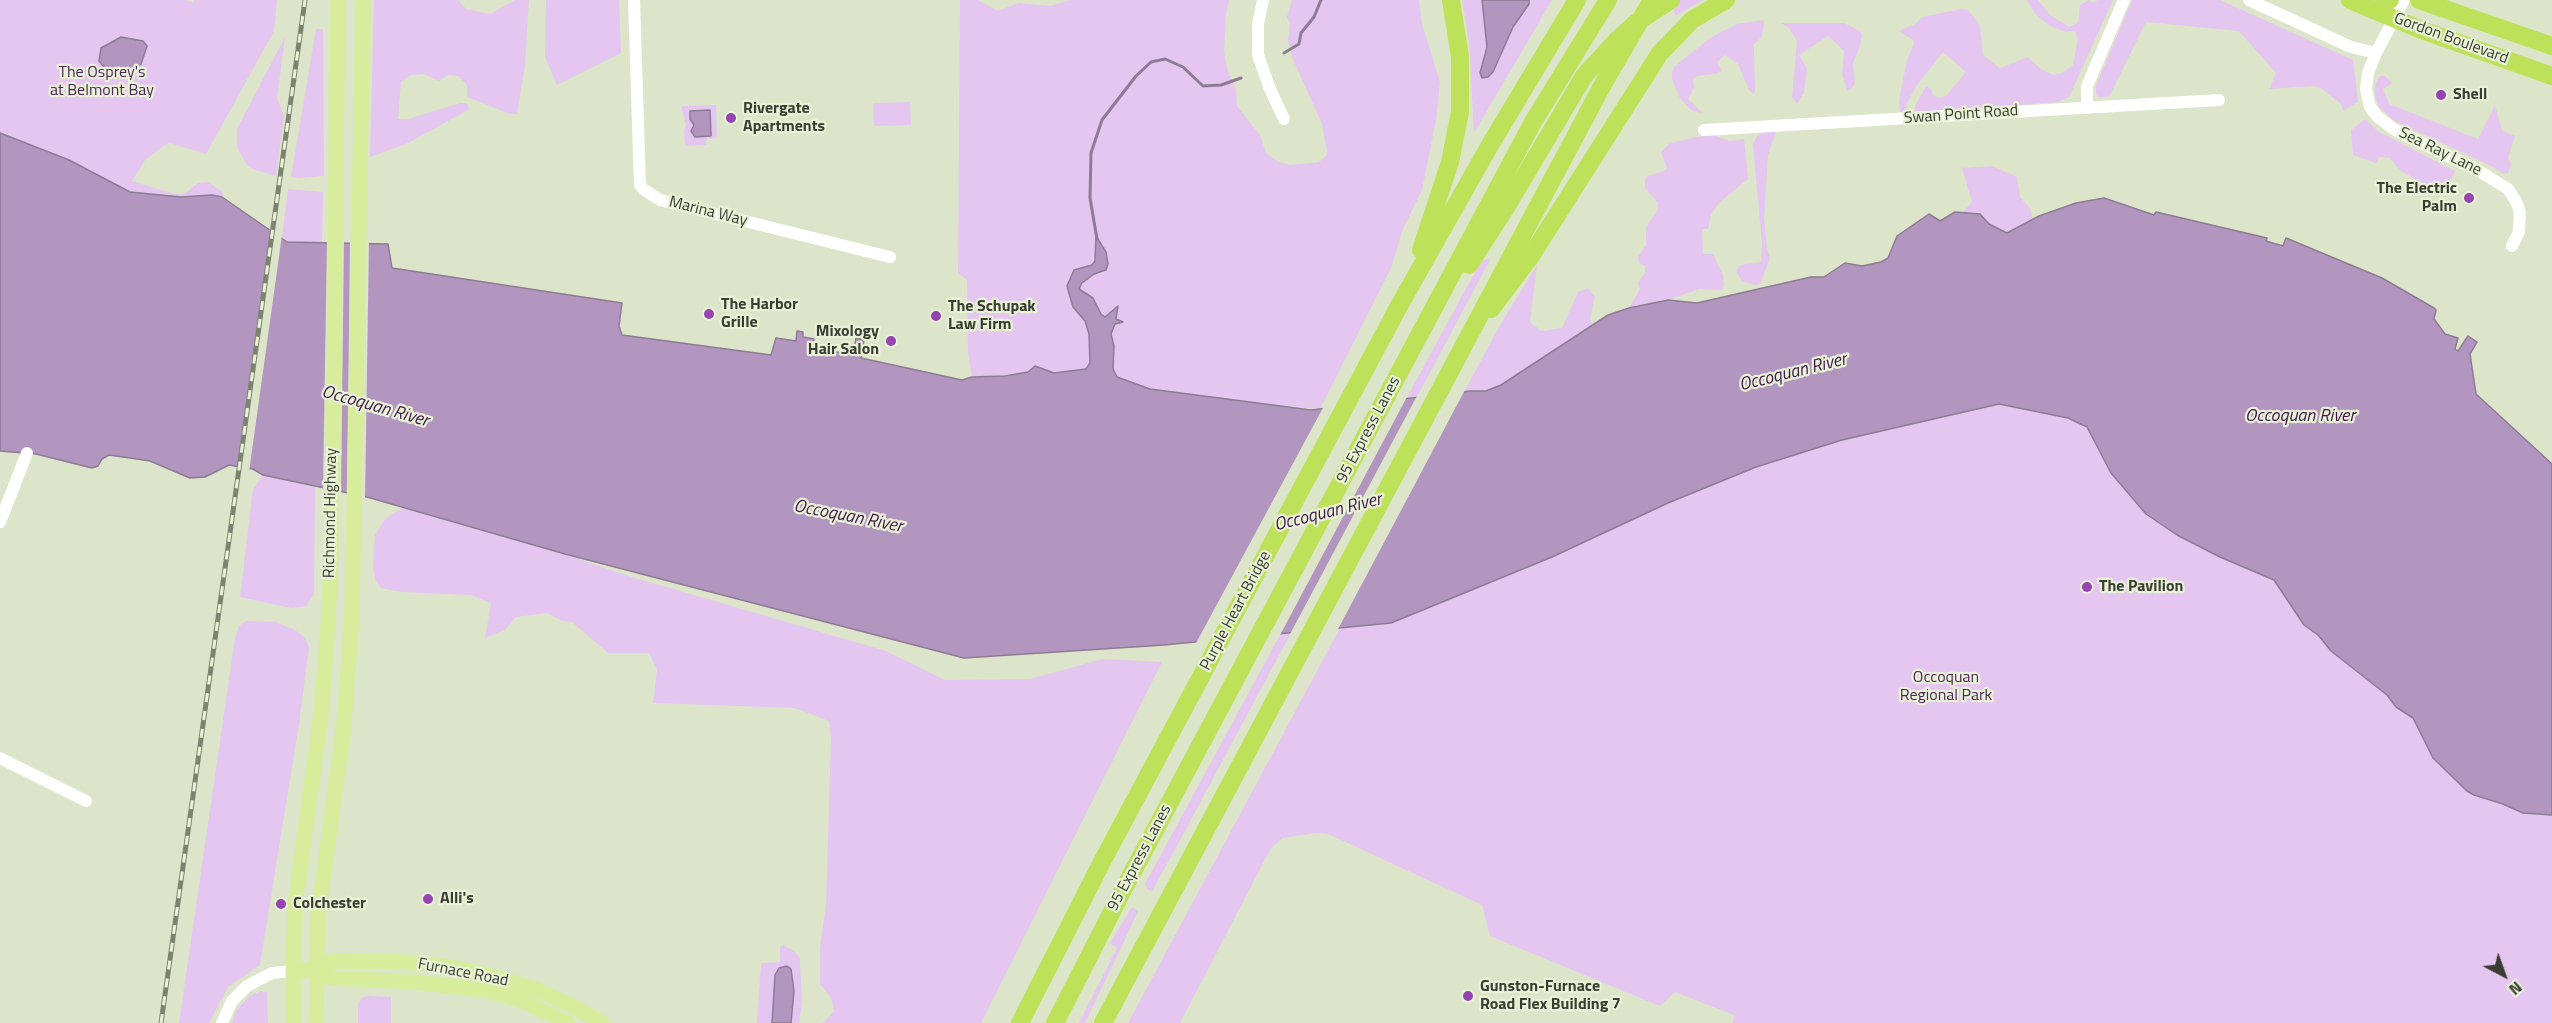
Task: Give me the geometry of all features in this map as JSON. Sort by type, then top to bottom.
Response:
[{"type":"highway","points":[[1399,306],[1438,203],[1456,137],[1461,87],[1460,57],[1451,0]]},
{"type":"highway","points":[[1399,306],[1577,0]]},
{"type":"highway","name":"95 Express Lanes","points":[[1055,1023],[1533,122],[1608,0]]},
{"type":"highway","points":[[1103,1023],[1282,682],[1602,86],[1652,0]]},
{"type":"highway","points":[[1414,346],[1508,206],[1584,76],[1637,22],[1671,0]]},
{"type":"highway","points":[[1470,333],[1517,276],[1660,53],[1692,20],[1726,0]]},
{"type":"highway","name":"Gordon Boulevard","points":[[2350,0],[2395,19],[2552,76]]},
{"type":"highway","points":[[2384,0],[2390,0]]},
{"type":"highway","name":"Gordon Boulevard","points":[[2419,0],[2552,46]]},
{"type":"highway","name":"Purple Heart Bridge","points":[[1020,1023],[1073,917],[1399,306]]},
{"type":"highway","points":[[1117,1023],[1151,930]]},
{"type":"main road","name":"Richmond Highway","points":[[294,1023],[293,971],[298,869],[321,715],[332,536],[338,0]]},
{"type":"main road","name":"Richmond Highway","points":[[316,1023],[322,882],[349,674],[354,537],[363,0]]},
{"type":"main road","name":"Furnace Road","points":[[293,971],[317,969],[333,961],[404,962],[452,967],[538,990],[571,1005],[597,1022]]},
{"type":"main road","name":"Furnace Road","points":[[317,969],[332,978],[415,982],[479,989],[523,1000],[567,1023]]},
{"type":"street","name":"Marina Way","points":[[634,0],[640,185],[643,189],[660,200],[890,257]]},
{"type":"street","points":[[1263,0],[1258,24],[1258,55],[1265,79],[1284,118]]},
{"type":"street","points":[[2087,107],[2087,86],[2124,0]]},
{"type":"street","points":[[2249,0],[2351,47],[2376,53]]},
{"type":"street","name":"Sea Ray Lane","points":[[2404,0],[2376,53],[2366,89],[2370,107],[2378,117],[2395,130],[2479,171],[2508,189],[2520,213],[2519,232],[2512,246]]},
{"type":"street","name":"Swan Point Road","points":[[1704,130],[2219,100]]},
{"type":"street","points":[[0,522],[27,453]]},
{"type":"street","points":[[0,758],[86,801]]},
{"type":"street","name":"Furnace Road","points":[[222,1023],[232,1001],[247,986],[272,973],[293,971]]},
{"type":"green space","name":"The Osprey's at Belmont Bay","points":[[0,0],[186,0],[193,3],[194,0],[277,0],[274,31],[206,154],[170,143],[145,160],[132,181],[175,194],[186,193],[198,183],[208,182],[223,192],[222,197],[210,195],[181,197],[130,192],[69,160],[0,133]]},
{"type":"green space","points":[[374,0],[458,0],[466,9],[490,14],[515,0],[529,0],[525,65],[517,114],[510,114],[467,97],[467,85],[458,76],[448,75],[439,81],[424,74],[410,75],[401,82],[398,119],[408,119],[460,103],[466,103],[470,109],[406,144],[370,157]]},
{"type":"green space","points":[[546,0],[619,0],[621,53],[557,85],[545,57]]},
{"type":"green space","points":[[960,0],[978,0],[998,11],[1018,3],[1051,6],[1070,0],[1229,0],[1224,51],[1227,69],[1236,90],[1237,106],[1260,135],[1266,153],[1279,162],[1290,165],[1319,162],[1326,156],[1327,151],[1322,124],[1292,57],[1288,40],[1290,24],[1287,17],[1292,0],[1419,0],[1422,24],[1440,82],[1436,120],[1422,190],[1403,229],[1391,268],[1320,409],[1243,402],[1150,389],[1117,377],[1113,369],[1114,346],[1111,334],[1115,324],[1122,322],[1116,319],[1117,312],[1113,310],[1105,317],[1101,314],[1093,298],[1079,289],[1082,283],[1094,274],[1104,273],[1108,264],[1106,252],[1096,236],[1095,261],[1092,265],[1074,270],[1073,307],[1085,321],[1091,343],[1090,363],[1086,369],[1054,373],[1035,367],[1028,372],[1005,376],[972,377],[968,352],[967,280],[958,273]]},
{"type":"green space","points":[[1462,0],[1482,0],[1487,47],[1480,73],[1482,77],[1488,77],[1513,27],[1529,4],[1529,0],[1552,0],[1474,133],[1469,42]]},
{"type":"green space","points":[[1680,0],[1703,0],[1675,16],[1674,10]]},
{"type":"green space","points":[[2027,0],[2038,0],[2050,15],[2069,27],[2078,23],[2080,5],[2089,0],[2092,3],[2098,0],[2113,0],[2069,97],[2058,102],[1914,113],[1915,106],[1926,86],[1931,89],[1933,95],[1939,98],[1946,96],[1966,72],[1943,52],[1917,85],[1907,103],[1905,114],[1900,114],[1899,100],[1907,60],[1914,44],[1913,40],[1899,31],[1917,23],[1922,17],[1961,9],[1968,10],[1980,25],[1983,55],[2000,68],[2028,57],[2042,70],[2054,75],[2062,73],[2073,65],[2078,39],[2075,31],[2066,32],[2050,26],[2036,15]]},
{"type":"green space","points":[[2132,0],[2220,0],[2353,60],[2358,102],[2343,111],[2341,104],[2321,88],[2312,86],[2269,89],[2276,73],[2239,31],[2146,22],[2110,95],[2098,97],[2096,86]]},
{"type":"green space","points":[[1764,20],[1762,37],[1754,44],[1755,91],[1753,94],[1738,64],[1725,55],[1717,62],[1722,71],[1697,76],[1693,79],[1694,88],[1688,99],[1703,113],[1689,108],[1680,98],[1672,79],[1675,66],[1710,38],[1737,24]]},
{"type":"green space","points":[[1781,23],[1844,23],[1860,31],[1862,35],[1853,63],[1855,83],[1852,88],[1848,91],[1842,75],[1844,51],[1828,36],[1799,55],[1807,69],[1804,93],[1797,104],[1792,97],[1797,41],[1789,28]]},
{"type":"green space","points":[[316,29],[323,29],[324,176],[291,177]]},
{"type":"green space","points":[[285,37],[277,98],[284,116],[276,176],[255,170],[247,165],[237,147],[237,129]]},
{"type":"green space","points":[[2380,76],[2385,76],[2392,83],[2383,89],[2389,104],[2478,139],[2495,105],[2502,131],[2515,136],[2508,158],[2511,164],[2508,173],[2504,174],[2393,120],[2379,107],[2375,97],[2375,84]]},
{"type":"green space","points":[[910,102],[911,125],[874,126],[873,103]]},
{"type":"green space","points":[[716,105],[717,137],[706,140],[706,145],[685,146],[686,125],[681,106]]},
{"type":"green space","points":[[2365,119],[2379,132],[2455,171],[2447,187],[2441,185],[2435,187],[2416,180],[2400,170],[2390,158],[2379,157],[2376,163],[2353,155],[2351,130]]},
{"type":"green space","points":[[1764,132],[1776,132],[1768,155],[1764,218],[1770,258],[1760,284],[1755,285],[1742,281],[1736,271],[1740,265],[1761,262],[1762,243],[1753,145],[1757,136]]},
{"type":"green space","points":[[1713,135],[1730,141],[1744,139],[1748,179],[1720,202],[1711,214],[1708,229],[1702,229],[1703,254],[1713,254],[1723,275],[1724,286],[1722,290],[1699,289],[1668,300],[1629,308],[1640,289],[1638,283],[1645,272],[1645,266],[1639,263],[1638,257],[1646,245],[1646,227],[1658,210],[1658,203],[1645,188],[1645,180],[1647,176],[1667,168],[1661,152],[1669,144]]},
{"type":"green space","points":[[1992,166],[2017,177],[2020,197],[2030,208],[2033,220],[2007,233],[1989,224],[1980,214],[1962,213],[1972,202],[1962,168]]},
{"type":"green space","points":[[288,189],[323,192],[322,242],[287,242],[282,238]]},
{"type":"green space","points":[[1491,258],[1417,397],[1406,399],[1481,261]]},
{"type":"green space","points":[[1537,265],[1530,322],[1541,331],[1562,328],[1578,292],[1588,288],[1595,297],[1590,318],[1593,326],[1501,386],[1486,391],[1464,392],[1500,325]]},
{"type":"green space","name":"Occoquan Regional Park","points":[[1999,404],[2068,418],[2087,427],[2111,473],[2146,514],[2177,535],[2220,557],[2274,580],[2292,608],[2331,651],[2387,695],[2396,707],[2413,718],[2420,733],[2474,795],[2517,811],[2536,815],[2552,815],[2552,1023],[1733,1023],[1734,1015],[1675,992],[1660,1006],[1490,936],[1482,905],[1328,834],[1314,833],[1283,838],[1271,848],[1180,1023],[1128,1023],[1340,628],[1391,623],[1552,557],[1668,503],[1756,467],[1842,440]]},
{"type":"green space","points":[[263,475],[315,487],[314,594],[306,606],[291,608],[240,597],[253,489]]},
{"type":"green space","points":[[402,508],[565,554],[622,574],[886,651],[945,680],[1030,679],[1103,659],[1162,662],[981,1023],[823,1023],[834,1011],[831,998],[820,984],[820,948],[826,904],[831,739],[829,721],[795,708],[653,703],[657,670],[649,653],[608,653],[572,622],[562,621],[547,613],[516,617],[505,630],[485,638],[491,603],[471,595],[401,592],[381,588],[375,579],[373,568],[375,535],[385,519]]},
{"type":"green space","points":[[246,621],[276,622],[295,630],[304,637],[309,647],[299,724],[260,965],[228,987],[209,1023],[179,1023],[235,638],[239,626]]},
{"type":"green space","points":[[1281,633],[1291,633],[1152,891],[1148,890],[1145,884]]},
{"type":"green space","points":[[1132,907],[1138,911],[1085,1023],[1079,1023],[1117,948],[1110,943]]},
{"type":"green space","points":[[783,945],[794,951],[800,958],[802,1003],[799,1023],[757,1023],[761,963],[780,962],[780,947]]},
{"type":"green space","points":[[261,991],[267,992],[268,1023],[232,1023],[236,1011],[249,996]]},
{"type":"green space","points":[[391,997],[391,1023],[358,1023],[358,1005],[361,998]]},
{"type":"water","points":[[1482,0],[1529,0],[1529,4],[1513,27],[1493,72],[1488,77],[1482,78],[1480,73],[1487,47]]},
{"type":"water","points":[[121,37],[143,41],[147,46],[141,64],[129,73],[108,72],[99,61],[101,48]]},
{"type":"water","points":[[710,110],[711,136],[695,137],[691,131],[694,125],[690,119],[690,111]]},
{"type":"water","name":"Occoquan River","points":[[0,133],[69,160],[130,192],[181,197],[212,195],[222,197],[287,242],[388,244],[392,268],[622,303],[619,326],[622,335],[771,355],[776,338],[796,341],[797,331],[803,332],[803,337],[814,339],[813,346],[853,356],[856,338],[864,340],[861,358],[962,380],[1028,372],[1035,366],[1054,373],[1086,369],[1090,363],[1089,334],[1085,321],[1073,307],[1067,286],[1074,270],[1092,265],[1095,261],[1096,236],[1106,252],[1108,264],[1106,270],[1094,274],[1082,283],[1079,289],[1093,298],[1105,317],[1118,306],[1116,319],[1123,322],[1115,324],[1111,334],[1114,346],[1113,369],[1117,377],[1150,389],[1311,410],[1486,391],[1501,385],[1608,315],[1629,308],[1668,300],[1697,303],[1811,277],[1824,277],[1845,263],[1862,266],[1881,262],[1888,258],[1897,236],[1929,214],[1940,221],[1955,212],[1980,214],[1989,224],[2007,233],[2039,216],[2076,203],[2104,198],[2154,215],[2156,212],[2267,238],[2266,241],[2283,246],[2286,238],[2382,278],[2434,308],[2436,310],[2434,319],[2445,334],[2458,338],[2455,349],[2458,351],[2468,336],[2477,342],[2470,354],[2476,394],[2552,464],[2552,815],[2523,813],[2467,791],[2433,758],[2413,718],[2396,707],[2387,695],[2331,651],[2318,635],[2304,625],[2274,580],[2220,557],[2177,535],[2146,514],[2111,473],[2087,427],[2068,418],[1999,404],[1842,440],[1756,467],[1668,503],[1552,557],[1391,623],[1164,645],[964,658],[565,554],[367,497],[263,475],[253,469],[229,465],[205,477],[190,478],[150,461],[109,455],[102,459],[98,466],[92,468],[36,454],[0,451]]},
{"type":"water","points":[[787,966],[791,969],[794,991],[791,1023],[772,1023],[775,975],[779,968]]},
{"type":"pier","points":[[272,227],[282,235],[249,472],[238,470]]},
{"type":"pier","points":[[327,239],[344,240],[341,495],[323,491]]},
{"type":"pier","points":[[350,240],[369,240],[365,500],[347,496]]},
{"type":"pier","points":[[1466,388],[1337,631],[1289,636],[1418,394]]},
{"type":"pier","points":[[1408,395],[1279,637],[1195,645],[1324,406]]},
{"type":"waterway","points":[[1284,53],[1299,44],[1301,33],[1314,17],[1321,0]]},
{"type":"waterway","points":[[1097,239],[1090,198],[1091,153],[1102,120],[1136,76],[1151,62],[1165,59],[1183,67],[1203,86],[1221,85],[1241,78]]},
{"type":"railway","points":[[161,1023],[305,0]]},
{"type":"place","name":"Shell","points":[[2441,95]]},
{"type":"place","name":"Rivergate Apartments","points":[[731,118]]},
{"type":"place","name":"The Electric Palm","points":[[2469,198]]},
{"type":"place","name":"The Harbor Grille","points":[[709,314]]},
{"type":"place","name":"The Schupak Law Firm","points":[[936,316]]},
{"type":"place","name":"Mixology Hair Salon","points":[[891,341]]},
{"type":"place","name":"The Pavilion","points":[[2087,587]]},
{"type":"place","name":"Alli's","points":[[428,899]]},
{"type":"place","name":"Colchester","points":[[281,904]]},
{"type":"place","name":"Gunston-Furnace Road Flex Building 7","points":[[1468,996]]}]
